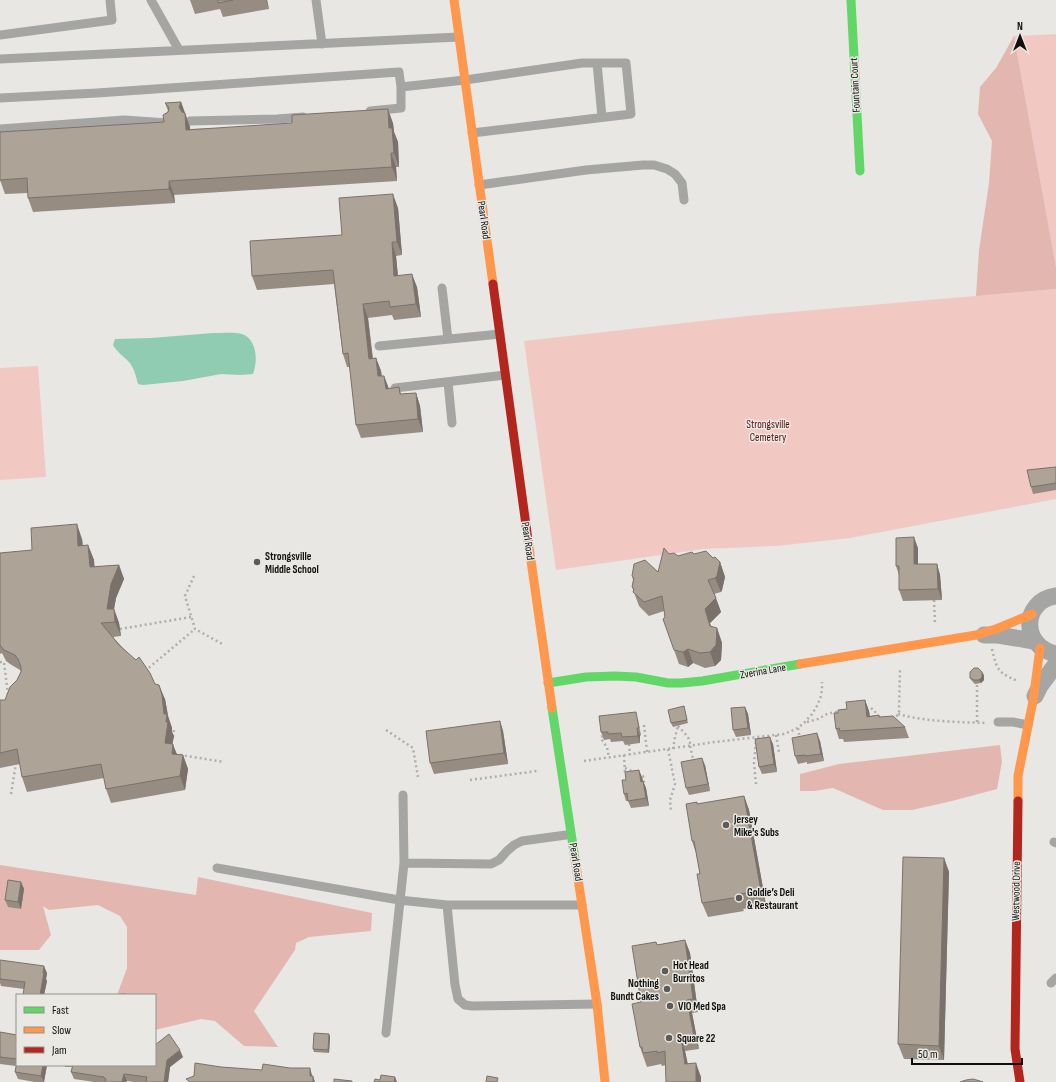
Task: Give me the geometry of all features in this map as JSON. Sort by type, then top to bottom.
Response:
[{"type":"street","name":"Pearl Road","points":[[454,0],[548,682],[597,1004],[605,1082]]},
{"type":"street","name":"Fountain Court","points":[[851,0],[860,171]]},
{"type":"street","points":[[1037,645],[1029,623],[1032,614],[1036,606],[1042,601],[1056,596]]},
{"type":"street","name":"Zverina Lane","points":[[548,682],[611,675],[669,683],[702,681],[976,635],[996,629],[1032,614]]},
{"type":"street","name":"Zverina Lane","points":[[976,635],[998,635],[1037,645],[1048,653],[1056,654]]},
{"type":"street","name":"Westwood Drive","points":[[1020,1082],[1015,1049],[1018,776],[1033,701],[1037,645]]},
{"type":"street","name":"Westwood Drive","points":[[1033,701],[1040,686],[1056,664]]},
{"type":"lane","points":[[0,35],[112,20],[110,0]]},
{"type":"lane","points":[[151,0],[178,50]]},
{"type":"lane","points":[[316,0],[322,44]]},
{"type":"lane","points":[[0,59],[459,37]]},
{"type":"lane","points":[[401,87],[465,80],[582,63],[626,63],[631,114],[472,133]]},
{"type":"lane","points":[[597,63],[602,117]]},
{"type":"lane","points":[[0,98],[97,93],[399,72],[401,87],[400,108],[362,111]]},
{"type":"lane","points":[[190,121],[277,119],[316,116]]},
{"type":"lane","points":[[0,130],[124,120],[168,123]]},
{"type":"lane","points":[[479,186],[586,170],[654,165],[667,169],[675,174],[682,182],[684,200]]},
{"type":"lane","points":[[442,288],[448,339]]},
{"type":"lane","points":[[379,346],[500,334]]},
{"type":"lane","points":[[395,388],[506,375]]},
{"type":"lane","points":[[448,382],[452,423]]},
{"type":"lane","points":[[998,722],[1013,722],[1028,725]]},
{"type":"lane","points":[[386,1033],[404,863],[403,794]]},
{"type":"lane","points":[[404,863],[491,864],[499,860],[507,850],[522,841],[566,835]]},
{"type":"lane","points":[[217,868],[399,900],[447,905],[582,905]]},
{"type":"lane","points":[[447,905],[455,985],[458,999],[465,1005],[597,1004]]},
{"type":"path","points":[[194,576],[185,596],[195,629],[224,645]]},
{"type":"path","points":[[934,600],[935,626]]},
{"type":"path","points":[[120,629],[191,617]]},
{"type":"path","points":[[145,671],[195,629]]},
{"type":"path","points":[[990,644],[996,666],[1000,672],[1019,681]]},
{"type":"path","points":[[0,662],[4,662],[9,701]]},
{"type":"path","points":[[888,720],[898,714],[900,668]]},
{"type":"path","points":[[584,761],[784,734],[798,728],[812,714],[818,704],[822,689],[822,682]]},
{"type":"path","points":[[977,684],[977,722]]},
{"type":"path","points":[[860,708],[871,708],[875,711],[878,721]]},
{"type":"path","points":[[804,723],[818,719],[833,712],[845,710]]},
{"type":"path","points":[[898,714],[932,720],[998,722]]},
{"type":"path","points":[[644,725],[648,752]]},
{"type":"path","points":[[673,748],[678,726],[688,737],[695,767]]},
{"type":"path","points":[[798,728],[800,744]]},
{"type":"path","points":[[173,737],[174,730]]},
{"type":"path","points":[[386,730],[413,748],[418,777]]},
{"type":"path","points":[[776,735],[779,752]]},
{"type":"path","points":[[603,736],[601,737],[607,747],[609,758]]},
{"type":"path","points":[[756,737],[754,763],[756,784]]},
{"type":"path","points":[[629,744],[630,755]]},
{"type":"path","points":[[668,749],[675,784],[670,800],[671,811]]},
{"type":"path","points":[[170,753],[224,762]]},
{"type":"path","points":[[624,755],[626,775]]},
{"type":"path","points":[[11,794],[17,756]]},
{"type":"path","points":[[625,768],[642,775],[643,783]]},
{"type":"path","points":[[470,780],[537,771]]},
{"type":"green space","points":[[1056,34],[1056,267],[1014,36]]},
{"type":"green space","name":"Strongsville Cemetery","points":[[1056,289],[1056,499],[850,538],[777,546],[703,549],[556,570],[524,341],[746,316]]},
{"type":"green space","points":[[38,366],[46,477],[0,480],[0,368]]},
{"type":"shaded area","points":[[1014,36],[1056,267],[1056,289],[976,296],[979,250],[989,183],[992,141],[978,114],[980,87],[996,68]]},
{"type":"shaded area","points":[[213,333],[242,334],[251,341],[256,357],[253,374],[221,374],[183,381],[143,385],[138,384],[131,364],[113,345],[115,339],[151,338]]},
{"type":"shaded area","points":[[1000,745],[1002,762],[997,789],[952,801],[912,810],[883,810],[833,788],[814,791],[800,791],[800,774],[839,764]]},
{"type":"shaded area","points":[[0,865],[196,895],[198,877],[372,913],[371,931],[309,937],[296,943],[295,950],[254,1011],[278,1047],[244,1046],[215,1021],[201,1019],[156,1030],[156,994],[117,994],[127,968],[127,927],[120,916],[98,905],[49,910],[43,906],[51,935],[39,950],[0,950]]},
{"type":"building","points":[[218,0],[233,0],[218,3]]},
{"type":"building","points":[[181,102],[179,107],[182,112],[185,113],[186,130],[292,123],[292,115],[388,109],[389,128],[392,128],[394,153],[391,153],[392,167],[169,181],[169,189],[28,198],[27,178],[0,180],[0,132],[164,122],[163,115],[168,112],[169,109],[165,103]]},
{"type":"building","points":[[393,194],[397,242],[392,242],[394,276],[412,274],[416,304],[390,307],[389,301],[363,304],[369,359],[376,358],[378,376],[384,376],[386,389],[399,387],[400,394],[416,393],[418,419],[356,425],[348,353],[343,354],[333,270],[252,276],[250,241],[342,235],[339,198]]},
{"type":"building","points":[[1056,467],[1056,483],[1031,487],[1027,470]]},
{"type":"building","points":[[77,524],[78,546],[88,545],[90,567],[119,565],[111,584],[107,609],[114,609],[115,622],[101,623],[119,645],[136,660],[139,657],[150,673],[155,684],[159,685],[162,695],[164,714],[167,714],[166,722],[168,722],[165,743],[173,744],[172,754],[183,755],[180,776],[106,789],[101,764],[22,777],[17,749],[0,753],[0,700],[5,700],[10,687],[17,680],[21,672],[21,667],[15,655],[4,650],[0,645],[0,553],[32,550],[31,528]]},
{"type":"building","points":[[914,537],[914,564],[937,564],[938,589],[899,590],[899,566],[896,566],[896,538]]},
{"type":"building","points":[[664,548],[669,554],[674,553],[678,556],[692,552],[694,554],[706,551],[720,562],[717,576],[708,580],[716,598],[705,609],[710,626],[717,628],[716,645],[710,652],[700,653],[688,649],[683,652],[674,650],[663,619],[665,617],[662,596],[644,602],[633,592],[634,589],[632,587],[634,578],[632,576],[634,564],[645,560],[658,572]]},
{"type":"building","points":[[974,668],[978,668],[982,672],[982,677],[979,680],[970,678],[970,672]]},
{"type":"building","points":[[865,700],[867,717],[879,715],[879,717],[893,716],[905,727],[840,731],[839,728],[836,729],[834,713],[838,713],[838,710],[847,709],[846,702]]},
{"type":"building","points":[[684,706],[687,720],[671,723],[668,710]]},
{"type":"building","points":[[745,707],[748,728],[733,730],[731,708]]},
{"type":"building","points":[[636,712],[639,728],[637,728],[638,736],[622,737],[621,733],[608,734],[608,732],[601,732],[599,716]]},
{"type":"building","points":[[500,721],[504,753],[430,763],[426,731]]},
{"type":"building","points":[[817,733],[821,754],[795,756],[792,738]]},
{"type":"building","points":[[770,737],[774,764],[759,767],[755,739]]},
{"type":"building","points":[[702,758],[708,784],[686,788],[681,762]]},
{"type":"building","points":[[639,770],[641,782],[643,781],[646,798],[628,801],[627,793],[624,794],[622,780],[626,780],[625,772]]},
{"type":"building","points":[[744,796],[761,891],[738,894],[739,897],[702,903],[697,874],[700,874],[694,841],[692,841],[686,804],[697,802],[697,804]]},
{"type":"building","points":[[903,857],[944,858],[939,1046],[898,1044]]},
{"type":"building","points":[[8,880],[21,882],[18,902],[5,900]]},
{"type":"building","points":[[685,940],[693,999],[687,1000],[694,1036],[681,1038],[685,1064],[696,1063],[696,1082],[666,1082],[665,1051],[657,1053],[657,1051],[643,1053],[642,1047],[640,1047],[632,1004],[641,1002],[632,946],[656,942],[657,945]]},
{"type":"building","points":[[0,960],[44,966],[40,994],[23,994],[25,982],[0,979]]},
{"type":"building","points":[[0,1032],[16,1035],[16,1059],[0,1057]]},
{"type":"building","points":[[314,1033],[329,1034],[328,1050],[313,1049]]},
{"type":"building","points":[[169,1034],[180,1050],[167,1060],[164,1082],[146,1082],[147,1077],[124,1074],[122,1082],[105,1082],[106,1079],[104,1077],[71,1072],[73,1066],[156,1066],[156,1044]]},
{"type":"building","points":[[195,1063],[221,1067],[262,1070],[263,1064],[290,1068],[310,1068],[310,1076],[313,1076],[313,1082],[190,1082],[186,1079],[194,1076]]},
{"type":"building","points":[[16,1066],[43,1066],[41,1076],[15,1072]]},
{"type":"building","points":[[381,1075],[395,1077],[394,1082],[374,1082],[375,1079],[380,1080]]},
{"type":"building","points":[[487,1076],[498,1078],[497,1082],[486,1082]]},
{"type":"building","points":[[334,1079],[352,1081],[352,1082],[334,1082]]},
{"type":"building","points":[[973,1079],[983,1082],[960,1082],[966,1080]]},
{"type":"traffic: fast","points":[[851,0],[860,171]]},
{"type":"traffic: fast","points":[[548,683],[586,677],[615,676],[636,677],[668,683],[681,683],[702,681],[800,664]]},
{"type":"traffic: fast","points":[[552,708],[575,859]]},
{"type":"traffic: slow","points":[[454,0],[493,284]]},
{"type":"traffic: slow","points":[[528,540],[552,708]]},
{"type":"traffic: slow","points":[[800,664],[976,635],[996,629],[1032,614]]},
{"type":"traffic: slow","points":[[1018,801],[1018,776],[1033,701],[1040,648]]},
{"type":"traffic: slow","points":[[575,859],[597,1004],[605,1082]]},
{"type":"traffic: jam","points":[[493,284],[528,540]]},
{"type":"traffic: jam","points":[[1018,801],[1015,1049],[1020,1082]]},
{"type":"place","name":"Strongsville Middle School","points":[[257,562]]},
{"type":"place","name":"Jersey Mike's Subs","points":[[726,825]]},
{"type":"place","name":"Goldie’s Deli & Restaurant","points":[[739,898]]},
{"type":"place","name":"Hot Head Burritos","points":[[665,971]]},
{"type":"place","name":"Nothing Bundt Cakes","points":[[667,989]]},
{"type":"place","name":"VIO Med Spa","points":[[670,1006]]},
{"type":"place","name":"Square 22","points":[[669,1038]]}]
